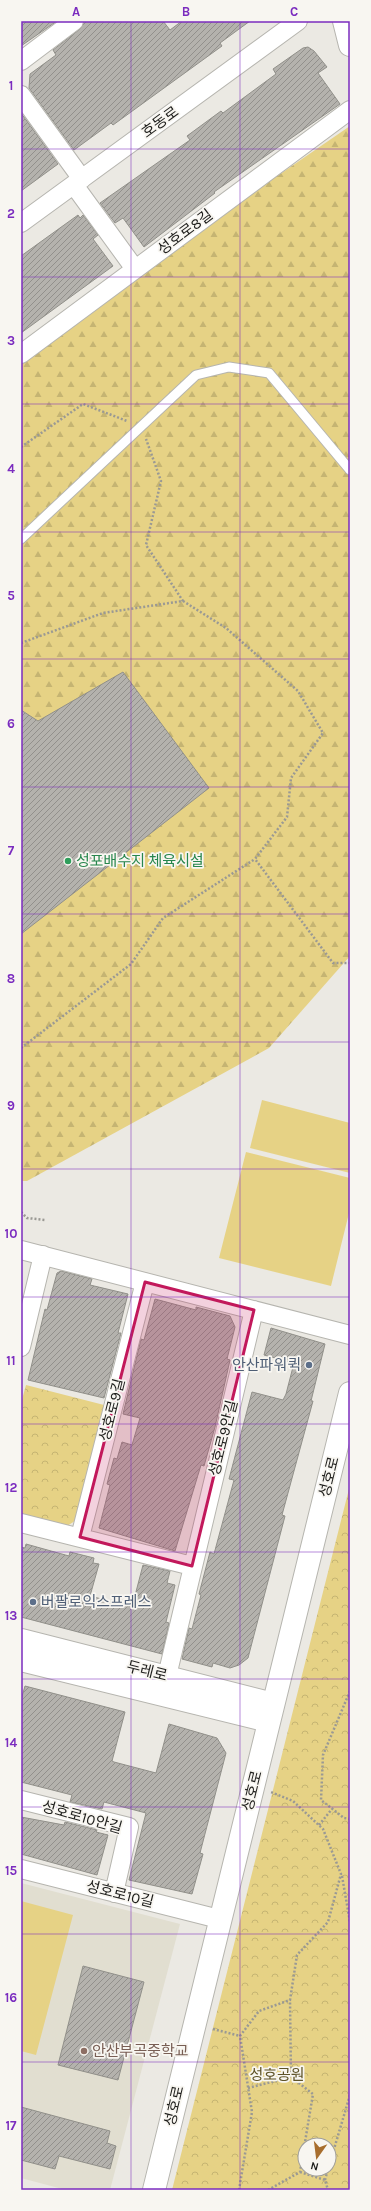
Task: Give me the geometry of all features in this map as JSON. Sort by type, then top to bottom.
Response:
[{"type":"street","points":[[21,61],[74,21]]},
{"type":"street","name":"호동로","points":[[21,224],[298,21]]},
{"type":"street","points":[[344,21],[350,45]]},
{"type":"street","points":[[21,95],[135,269]]},
{"type":"street","name":"성호로8길","points":[[21,354],[350,110]]},
{"type":"street","points":[[21,1250],[350,1335]]},
{"type":"street","points":[[21,1347],[43,1255]]},
{"type":"street","name":"성호로9길","points":[[80,1537],[145,1282]]},
{"type":"street","name":"성호로9안길","points":[[167,1676],[254,1310]]},
{"type":"street","name":"성호로","points":[[154,2190],[219,1920],[350,1393]]},
{"type":"street","points":[[21,1523],[192,1566]]},
{"type":"street","name":"두레로","points":[[21,1640],[167,1676],[271,1712]]},
{"type":"street","name":"두레로","points":[[21,1660],[271,1712]]},
{"type":"street","name":"성호로10안길","points":[[21,1800],[129,1827],[114,1893]]},
{"type":"street","name":"성호로10길","points":[[21,1869],[219,1920]]},
{"type":"lane","points":[[21,539],[196,376],[229,367],[269,373],[350,470]]},
{"type":"path","points":[[21,448],[83,404],[141,426],[161,481],[146,545],[184,601],[226,628],[298,691],[323,733],[291,778],[287,817],[255,859],[163,918],[131,964],[21,1048]]},
{"type":"path","points":[[21,643],[103,613],[184,601]]},
{"type":"path","points":[[255,859],[332,963],[350,963]]},
{"type":"path","points":[[21,1212],[27,1218],[45,1220]]},
{"type":"path","points":[[350,1691],[323,1755],[321,1800],[344,1818],[350,1819]]},
{"type":"path","points":[[253,1784],[293,1801],[323,1829],[341,1874],[350,1922]]},
{"type":"path","points":[[319,1825],[332,1809]]},
{"type":"path","points":[[291,2077],[290,2000],[297,1955],[328,1922],[341,1874]]},
{"type":"path","points":[[239,2190],[252,2112],[240,2036],[259,2011],[290,2000]]},
{"type":"path","points":[[194,2023],[240,2036]]},
{"type":"path","points":[[248,2088],[291,2077]]},
{"type":"path","points":[[291,2077],[313,2094],[306,2137]]},
{"type":"path","points":[[337,2139],[350,2095]]},
{"type":"path","points":[[268,2190],[297,2174]]},
{"type":"path","points":[[316,2177],[325,2180]]},
{"type":"path","points":[[326,2177],[325,2180],[328,2190]]},
{"type":"highlighted area","points":[[145,1282],[254,1310],[192,1566],[80,1537]]},
{"type":"shaded area","name":"안산부곡중학교","points":[[21,1883],[180,1924],[110,2190],[66,2190],[21,2178]]},
{"type":"green space","points":[[350,126],[350,956],[269,1048],[27,1181],[21,1181],[21,364],[184,240]]},
{"type":"green space","points":[[262,1100],[350,1123],[350,1173],[250,1148]]},
{"type":"green space","points":[[246,1152],[350,1178],[350,1209],[331,1286],[219,1258]]},
{"type":"green space","points":[[26,1385],[108,1406],[78,1519],[67,1526],[21,1514],[21,1403]]},
{"type":"green space","name":"성호공원","points":[[350,1485],[350,2190],[172,2190]]},
{"type":"green space","points":[[21,1901],[73,1915],[36,2055],[21,2051]]},
{"type":"building","points":[[21,21],[57,21],[21,46]]},
{"type":"building","points":[[84,21],[163,21],[170,30],[182,21],[250,21],[220,43],[222,46],[113,125],[111,123],[74,150],[29,88],[30,74],[56,55],[53,50],[80,29]]},
{"type":"building","points":[[308,47],[314,51],[327,67],[318,73],[340,104],[214,192],[215,193],[144,247],[123,218],[115,223],[100,203],[190,140],[187,136],[221,111],[223,113],[276,74],[273,69],[303,48]]},
{"type":"building","points":[[21,113],[58,164],[21,191]]},
{"type":"building","points":[[78,215],[80,218],[83,215],[98,235],[93,239],[113,266],[21,333],[21,256]]},
{"type":"building","name":"성포배수지 체육시설","points":[[123,672],[209,788],[21,934],[21,710],[38,721]]},
{"type":"building","points":[[61,1271],[92,1279],[90,1285],[128,1294],[118,1333],[121,1333],[104,1398],[28,1380],[45,1309],[47,1310],[57,1273]]},
{"type":"building","points":[[155,1299],[196,1310],[196,1307],[230,1316],[235,1327],[227,1359],[230,1360],[215,1427],[204,1466],[201,1465],[175,1551],[99,1528],[110,1485],[107,1484],[114,1458],[117,1459],[122,1442],[132,1445],[140,1418],[123,1414],[141,1339],[144,1340]]},
{"type":"building","points":[[271,1328],[325,1344],[311,1401],[313,1401],[282,1515],[285,1516],[248,1658],[239,1665],[230,1668],[213,1663],[212,1667],[182,1659],[189,1628],[192,1629],[201,1595],[199,1594],[210,1552],[214,1554],[234,1480],[229,1479],[252,1392],[283,1400],[286,1394],[294,1363],[264,1355]]},
{"type":"building","points":[[26,1544],[69,1556],[70,1552],[94,1558],[93,1563],[99,1564],[90,1596],[132,1607],[143,1565],[170,1571],[167,1583],[175,1585],[166,1622],[169,1623],[162,1654],[21,1617],[21,1547],[25,1548]]},
{"type":"building","points":[[25,1686],[125,1712],[112,1761],[114,1762],[156,1773],[169,1724],[217,1738],[226,1753],[200,1853],[203,1854],[192,1894],[129,1880],[146,1813],[104,1802],[102,1809],[70,1802],[72,1795],[21,1782],[21,1700]]},
{"type":"building","points":[[21,1817],[64,1825],[65,1822],[97,1830],[96,1832],[108,1835],[97,1875],[21,1854]]},
{"type":"building","points":[[83,1966],[144,1982],[118,2080],[58,2065]]},
{"type":"building","points":[[21,2107],[110,2131],[107,2143],[116,2146],[110,2169],[59,2156],[55,2169],[21,2160]]},
{"type":"place","name":"성포배수지 체육시설","points":[[68,861]]},
{"type":"place","name":"안산파워퀵","points":[[309,1365]]},
{"type":"place","name":"버팔로익스프레스","points":[[33,1602]]},
{"type":"place","name":"안산부곡중학교","points":[[84,2051]]}]
